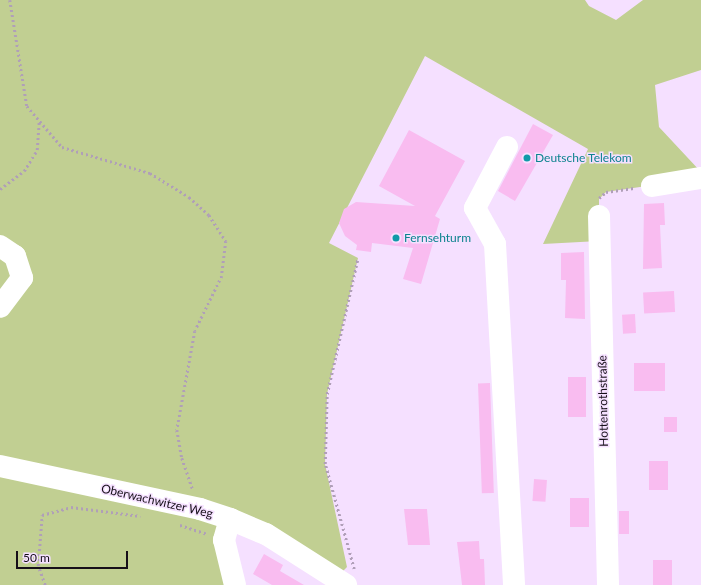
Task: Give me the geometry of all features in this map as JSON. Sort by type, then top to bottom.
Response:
[{"type":"street","points":[[507,147],[475,208],[495,244],[514,585]]},
{"type":"street","points":[[652,186],[701,178]]},
{"type":"street","name":"Hottenrothstraße","points":[[599,207],[608,585]]},
{"type":"street","points":[[0,246],[15,256],[22,278],[0,307]]},
{"type":"street","name":"Oberwachwitzer Weg","points":[[0,466],[200,509],[230,519],[266,534],[351,581]]},
{"type":"street","points":[[230,519],[224,540],[235,585]]},
{"type":"path","points":[[10,0],[27,106],[62,147],[150,173],[189,197],[208,215],[226,241],[222,276],[195,332],[177,430],[182,458],[200,509]]},
{"type":"path","points":[[0,189],[24,171],[37,150],[39,120]]},
{"type":"path","points":[[599,207],[606,192],[652,186]]},
{"type":"path","points":[[351,581],[325,464],[327,394],[358,258]]},
{"type":"path","points":[[45,585],[38,566],[42,515],[71,508],[148,517]]},
{"type":"path","points":[[177,524],[224,540]]},
{"type":"green space","points":[[0,0],[585,0],[589,6],[616,20],[643,0],[701,0],[701,70],[655,85],[659,127],[701,172],[701,178],[606,192],[599,199],[599,241],[543,244],[588,149],[425,56],[329,243],[358,258],[327,394],[325,464],[347,567],[341,573],[230,519],[232,585],[0,585]]},
{"type":"building","name":"Deutsche Telekom","points":[[533,124],[553,135],[515,201],[498,191]]},
{"type":"building","points":[[409,130],[465,161],[435,216],[440,219],[421,284],[403,279],[413,248],[372,243],[371,252],[356,250],[357,245],[345,236],[339,223],[344,209],[356,202],[415,206],[379,186]]},
{"type":"building","points":[[664,203],[665,225],[660,225],[662,268],[643,269],[644,204]]},
{"type":"building","points":[[584,252],[585,319],[565,318],[566,280],[561,280],[561,253]]},
{"type":"building","points":[[674,291],[675,312],[644,314],[643,293]]},
{"type":"building","points":[[635,314],[636,333],[623,334],[622,315]]},
{"type":"building","points":[[634,363],[665,363],[665,391],[634,391]]},
{"type":"building","points":[[568,377],[586,377],[586,417],[568,417]]},
{"type":"building","points":[[478,383],[490,383],[494,493],[482,493]]},
{"type":"building","points":[[664,417],[677,417],[677,432],[664,432]]},
{"type":"building","points":[[649,461],[668,461],[668,490],[649,490]]},
{"type":"building","points":[[534,479],[547,480],[545,502],[532,501]]},
{"type":"building","points":[[570,498],[589,498],[589,527],[570,527]]},
{"type":"building","points":[[404,509],[427,509],[430,545],[408,545]]},
{"type":"building","points":[[619,511],[629,511],[629,534],[619,534]]},
{"type":"building","points":[[479,541],[480,559],[484,559],[485,585],[462,585],[457,542]]},
{"type":"building","points":[[264,554],[283,565],[280,571],[304,585],[272,585],[253,574]]},
{"type":"building","points":[[653,560],[672,560],[672,585],[653,585]]},
{"type":"place","name":"Deutsche Telekom","points":[[527,158]]},
{"type":"place","name":"Fernsehturm","points":[[396,238]]}]
